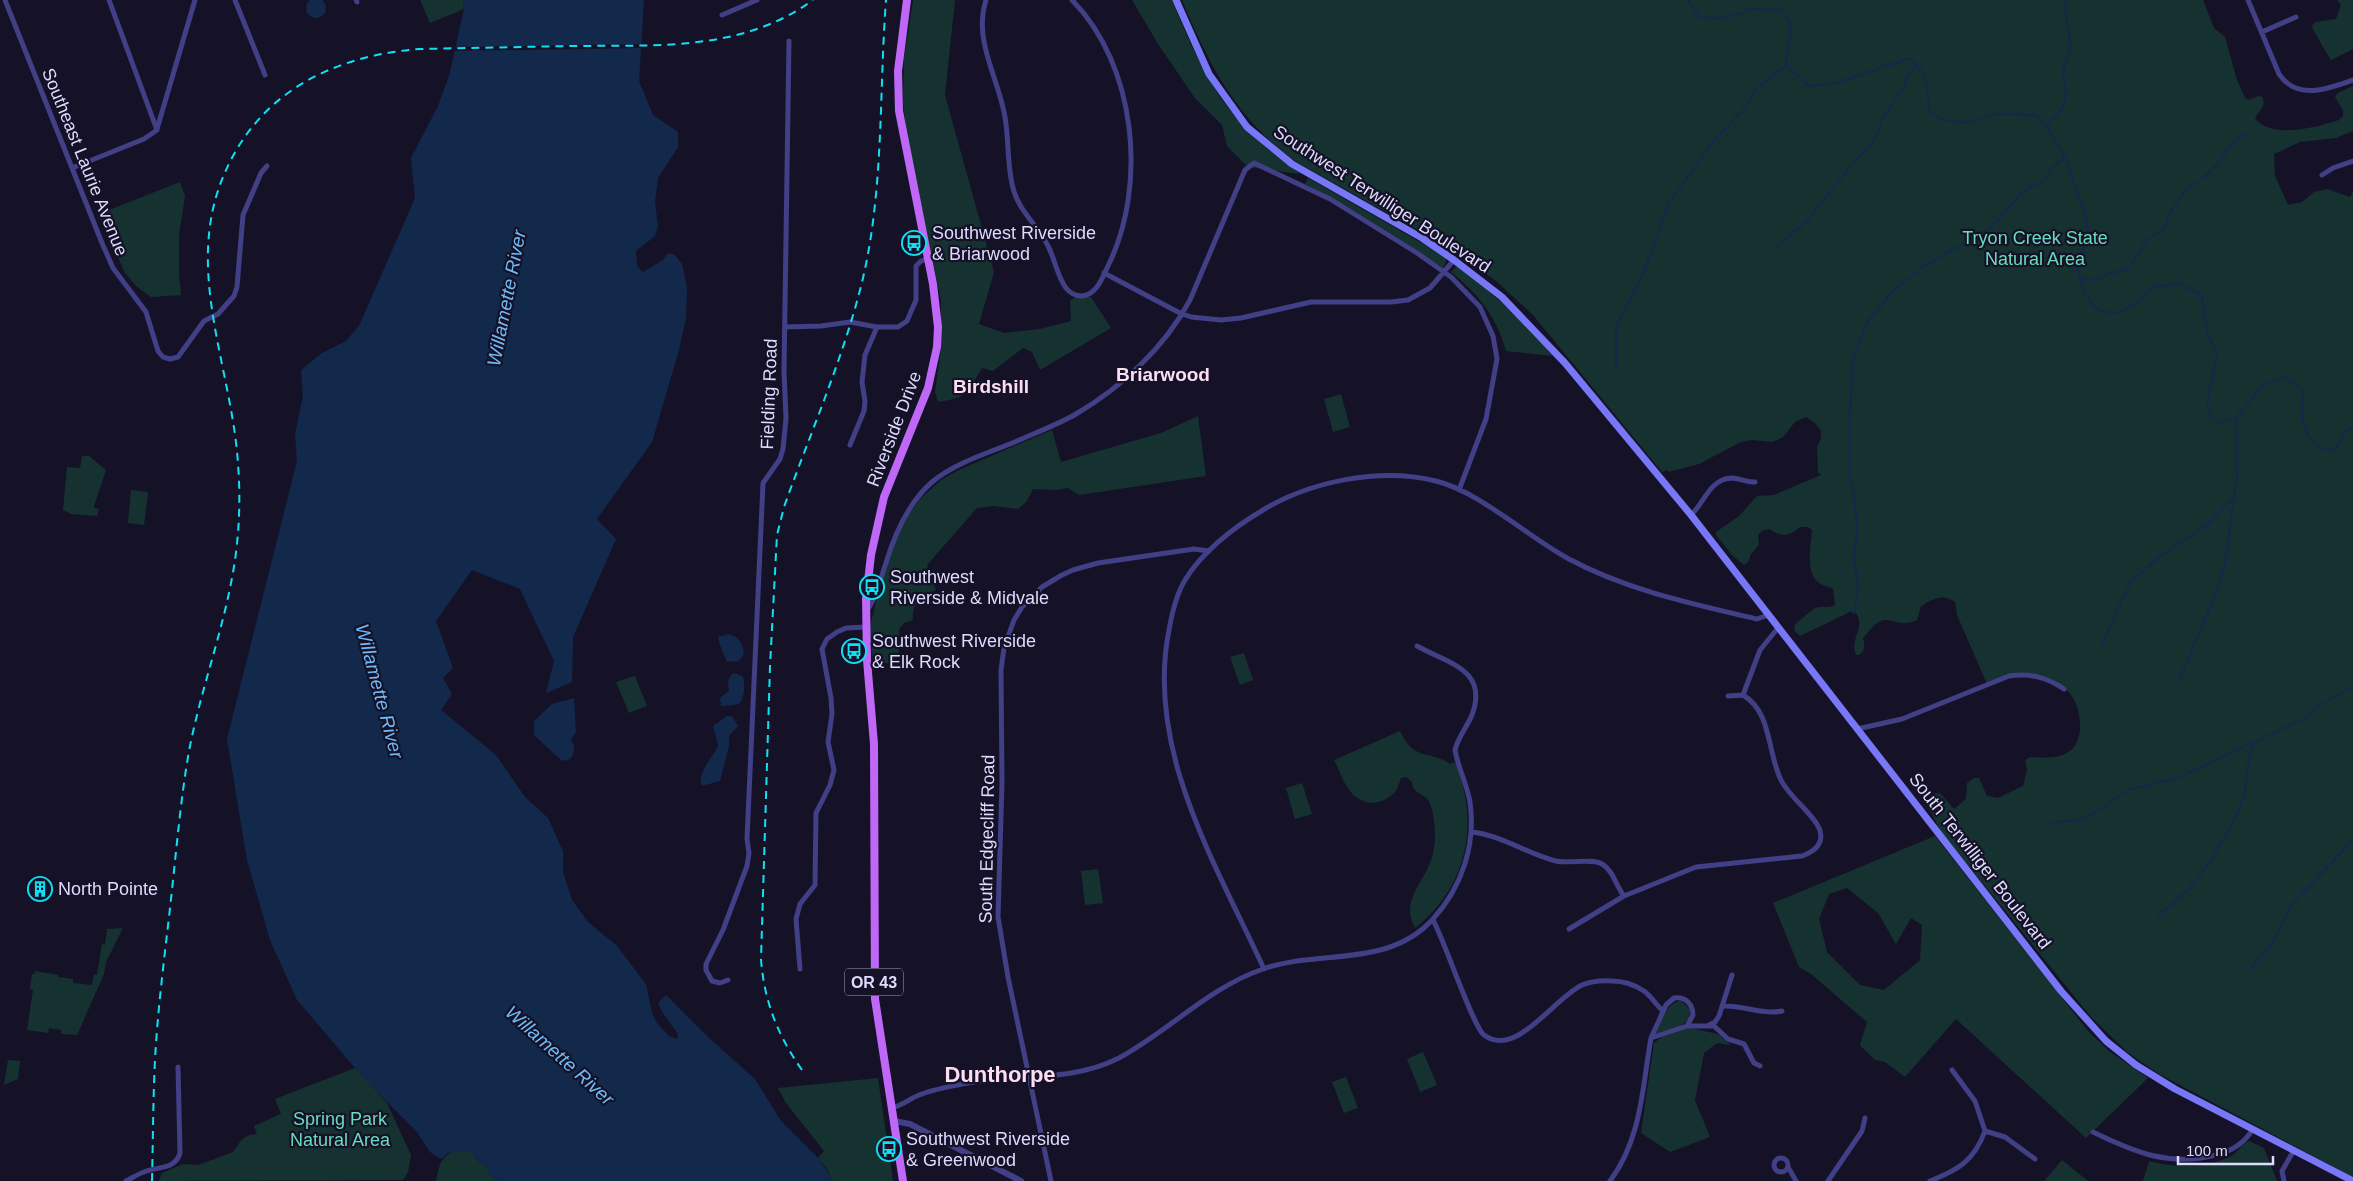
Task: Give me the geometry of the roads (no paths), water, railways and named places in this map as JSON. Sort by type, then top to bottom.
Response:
[{"type":"main road","name":"Riverside Drive","points":[[892,1108],[875,999],[874,781],[866,612],[870,554],[884,497],[924,399],[935,360],[936,310],[899,111],[898,71],[907,0]]},
{"type":"main road","name":"Southwest Terwilliger Boulevard","points":[[1176,0],[1208,74],[1247,126],[1292,164],[1454,260],[1497,292],[1524,318],[1658,473]]},
{"type":"main road","name":"South Terwilliger Boulevard","points":[[1658,473],[2062,991],[2098,1032],[2122,1055],[2152,1076],[2353,1181]]},
{"type":"main road","name":"OR 43","points":[[892,1108],[903,1181]]},
{"type":"street","name":"Southeast Laurie Avenue","points":[[5,0],[108,258],[146,312],[158,351],[163,357],[170,359],[178,357],[204,320],[218,314],[234,296],[237,287],[243,215],[261,174],[267,166]]},
{"type":"street","points":[[109,0],[157,130]]},
{"type":"street","points":[[72,168],[144,139],[157,130],[172,86],[195,0]]},
{"type":"street","points":[[235,0],[265,75]]},
{"type":"street","points":[[722,14],[756,0]]},
{"type":"street","points":[[986,0],[981,21],[982,39],[1005,116],[1013,188],[1020,206],[1048,245],[1064,284],[1070,292],[1082,296],[1096,288],[1119,244],[1126,220],[1130,185],[1129,126],[1124,96],[1113,64],[1088,18],[1072,0]]},
{"type":"street","points":[[2248,0],[2279,74],[2292,88],[2300,91],[2316,91],[2353,80]]},
{"type":"street","points":[[2262,32],[2296,17]]},
{"type":"street","name":"Fielding Road","points":[[728,980],[720,983],[712,981],[706,970],[706,964],[723,930],[747,866],[749,853],[747,832],[763,483],[780,459],[783,449],[786,418],[785,326],[789,41]]},
{"type":"street","points":[[2322,175],[2333,168],[2353,161]]},
{"type":"street","points":[[866,612],[875,600],[891,546],[899,527],[908,511],[926,488],[941,476],[963,463],[1066,420],[1097,400],[1143,361],[1183,314],[1196,288],[1245,170],[1251,164],[1256,164],[1330,199],[1445,272],[1468,292],[1480,307],[1493,336],[1497,359],[1486,419],[1459,490]]},
{"type":"street","points":[[785,326],[821,326],[850,322],[877,327],[898,327],[907,321],[917,294],[916,266],[921,261],[928,259]]},
{"type":"street","points":[[1104,273],[1183,314],[1206,319],[1227,320],[1311,302],[1402,301],[1424,292],[1445,272],[1454,260]]},
{"type":"street","points":[[850,445],[864,411],[865,401],[862,382],[865,354],[877,327]]},
{"type":"street","points":[[1264,969],[1207,847],[1177,764],[1166,711],[1164,667],[1168,637],[1178,594],[1188,575],[1209,551],[1266,508],[1292,495],[1338,483],[1373,477],[1405,477],[1433,480],[1459,490],[1572,560],[1644,590],[1757,619],[1768,615]]},
{"type":"street","points":[[1691,515],[1702,503],[1709,490],[1720,482],[1737,478],[1755,482]]},
{"type":"street","name":"South Edgecliff Road","points":[[1051,1181],[1008,977],[998,917],[1002,731],[1001,665],[1006,640],[1018,612],[1037,592],[1062,575],[1084,566],[1197,548],[1209,551]]},
{"type":"street","points":[[800,969],[796,919],[800,904],[815,885],[816,813],[830,785],[834,770],[828,742],[832,714],[831,698],[822,649],[828,639],[837,632],[846,628],[866,627]]},
{"type":"street","points":[[1743,695],[1760,650],[1771,633],[1778,628]]},
{"type":"street","points":[[892,1108],[902,1105],[922,1094],[968,1083],[1079,1072],[1118,1058],[1147,1041],[1214,992],[1233,981],[1264,969],[1302,960],[1357,956],[1384,950],[1410,937],[1433,920],[1456,886],[1464,868],[1471,832],[1470,802],[1455,750],[1474,708],[1476,696],[1471,677],[1456,664],[1417,646]]},
{"type":"street","points":[[1858,729],[1902,719],[2009,676],[2022,674],[2041,677],[2064,689]]},
{"type":"street","points":[[1569,929],[1624,896],[1691,868],[1802,856],[1814,851],[1820,842],[1821,832],[1816,822],[1795,800],[1782,782],[1772,760],[1760,712],[1754,702],[1743,695],[1728,696]]},
{"type":"street","points":[[1471,832],[1495,837],[1558,861],[1601,864],[1610,871],[1616,885],[1624,896]]},
{"type":"street","points":[[1433,920],[1482,1034],[1492,1039],[1507,1040],[1521,1034],[1561,998],[1582,985],[1595,981],[1627,983],[1644,991],[1663,1011]]},
{"type":"street","points":[[1708,1025],[1717,1019],[1723,1006],[1732,974]]},
{"type":"street","points":[[1610,1181],[1625,1158],[1637,1126],[1651,1038],[1663,1011],[1672,999],[1684,999],[1694,1012],[1687,1026]]},
{"type":"street","points":[[1723,1006],[1736,1005],[1770,1013],[1782,1012]]},
{"type":"street","points":[[1651,1038],[1687,1026],[1708,1025],[1718,1028],[1730,1040],[1744,1044],[1754,1063],[1760,1066]]},
{"type":"street","points":[[126,1181],[144,1172],[174,1164],[178,1160],[180,1153],[178,1067]]},
{"type":"street","points":[[1930,1181],[1964,1164],[1972,1157],[1985,1131],[1975,1101],[1952,1070]]},
{"type":"street","points":[[1828,1181],[1862,1131],[1865,1118]]},
{"type":"street","points":[[894,1121],[910,1124],[1021,1181]]},
{"type":"street","points":[[2093,1132],[2143,1153],[2180,1160],[2197,1160],[2227,1152],[2244,1141],[2253,1129]]},
{"type":"street","points":[[1985,1131],[2005,1137],[2035,1158]]},
{"type":"street","points":[[2284,1181],[2282,1171],[2294,1150]]},
{"type":"street","points":[[1788,1167],[1796,1181]]},
{"type":"water","points":[[316,-2],[323,1],[326,8],[323,15],[316,18],[309,15],[306,8],[309,1]]},
{"type":"water","name":"Willamette River","points":[[463,0],[644,0],[639,81],[653,115],[678,132],[678,147],[658,178],[655,202],[658,226],[655,236],[636,251],[637,266],[643,272],[663,260],[668,253],[675,255],[682,264],[687,287],[686,318],[679,350],[652,442],[597,519],[616,539],[573,637],[572,682],[546,693],[554,661],[520,589],[472,570],[436,621],[453,668],[443,678],[452,694],[441,710],[496,755],[525,797],[548,818],[563,851],[563,872],[572,900],[588,922],[617,946],[646,984],[652,1013],[657,1023],[669,1036],[677,1039],[678,1035],[658,1003],[666,995],[708,1037],[755,1079],[781,1121],[820,1160],[833,1181],[500,1181],[491,1176],[486,1166],[478,1161],[470,1150],[448,1153],[441,1159],[430,1152],[417,1132],[367,1082],[297,1000],[270,940],[247,860],[227,739],[297,461],[295,434],[303,396],[301,370],[322,353],[346,341],[359,326],[415,198],[411,158],[438,106],[449,76],[464,9]]},
{"type":"water","points":[[728,634],[738,639],[741,644],[744,654],[739,661],[727,662],[719,643],[718,637]]},
{"type":"water","points":[[735,673],[743,677],[742,699],[736,705],[721,706],[720,698],[729,691],[728,681],[731,675]]},
{"type":"water","points":[[574,698],[576,732],[571,739],[574,751],[570,759],[562,761],[534,735],[534,721],[552,704]]},
{"type":"water","points":[[727,716],[732,716],[738,726],[729,736],[729,746],[720,781],[702,786],[701,776],[703,770],[718,745],[713,726]]},
{"type":"waterway","points":[[1688,0],[1699,17],[1720,19],[1754,9],[1781,10],[1789,23],[1790,30],[1786,65],[1809,86],[1836,83],[1910,58],[1924,75],[1929,111],[1942,120],[1969,123],[1994,114],[2036,116],[2046,125],[2065,157],[2084,212],[2088,231],[2083,250],[2076,265],[2085,294],[2099,311],[2117,313],[2134,304],[2154,287],[2178,283],[2202,296],[2207,331],[2217,354],[2207,403],[2212,419],[2219,423],[2236,418],[2263,385],[2284,377],[2303,391],[2303,422],[2308,435],[2317,445],[2330,451],[2336,449],[2344,434],[2353,426]]},
{"type":"waterway","points":[[2046,125],[2059,113],[2064,103],[2066,92],[2063,73],[2070,47],[2066,0]]},
{"type":"waterway","points":[[1778,246],[1809,219],[1843,175],[1874,141],[1883,118],[1905,86],[1906,77],[1917,64]]},
{"type":"waterway","points":[[1616,370],[1616,326],[1643,274],[1669,203],[1714,140],[1744,109],[1756,89],[1786,65]]},
{"type":"waterway","points":[[2080,279],[2092,280],[2130,267],[2147,240],[2164,229],[2171,211],[2184,192],[2204,177],[2219,162],[2231,145],[2246,133]]},
{"type":"waterway","points":[[1854,614],[1858,588],[1854,559],[1857,526],[1854,495],[1850,480],[1850,415],[1853,357],[1868,321],[1893,291],[1927,264],[1983,234],[2001,217],[2021,193],[2043,181],[2051,169],[2065,157]]},
{"type":"waterway","points":[[2179,681],[2216,593],[2225,564],[2237,477],[2236,418]]},
{"type":"waterway","points":[[2102,644],[2130,583],[2159,557],[2207,525],[2232,499]]},
{"type":"waterway","points":[[2051,823],[2085,819],[2128,790],[2177,778],[2304,719],[2319,706],[2353,686]]},
{"type":"waterway","points":[[2158,916],[2189,889],[2210,862],[2235,819],[2245,792],[2247,770],[2253,743]]},
{"type":"waterway","points":[[2249,970],[2273,942],[2291,906],[2353,840]]},
{"type":"railway","points":[[152,1181],[156,1039],[179,820],[189,751],[222,622],[238,536],[238,464],[234,428],[214,320],[209,284],[208,248],[212,213],[223,177],[238,147],[256,122],[278,101],[302,84],[328,70],[357,60],[387,53],[419,49],[634,46],[697,42],[757,29],[786,17],[813,0]]},
{"type":"railway","points":[[802,1070],[779,1031],[769,1004],[761,959],[770,666],[777,535],[784,507],[846,336],[863,278],[870,244],[878,175],[886,0]]},
{"type":"place","name":"Southwest Riverside & Briarwood","points":[[914,243]]},
{"type":"place","name":"Southwest Riverside & Midvale","points":[[872,587]]},
{"type":"place","name":"Southwest Riverside & Elk Rock","points":[[854,651]]},
{"type":"place","name":"North Pointe","points":[[40,889]]},
{"type":"place","name":"Southwest Riverside & Greenwood","points":[[889,1149]]},
{"type":"district","name":"Briarwood","points":[[1163,374]]},
{"type":"district","name":"Birdshill","points":[[991,386]]},
{"type":"district","name":"Dunthorpe","points":[[1000,1074]]},
{"type":"park label","name":"Tryon Creek State Natural Area","points":[[2035,248]]},
{"type":"park label","name":"Spring Park Natural Area","points":[[340,1129]]}]
